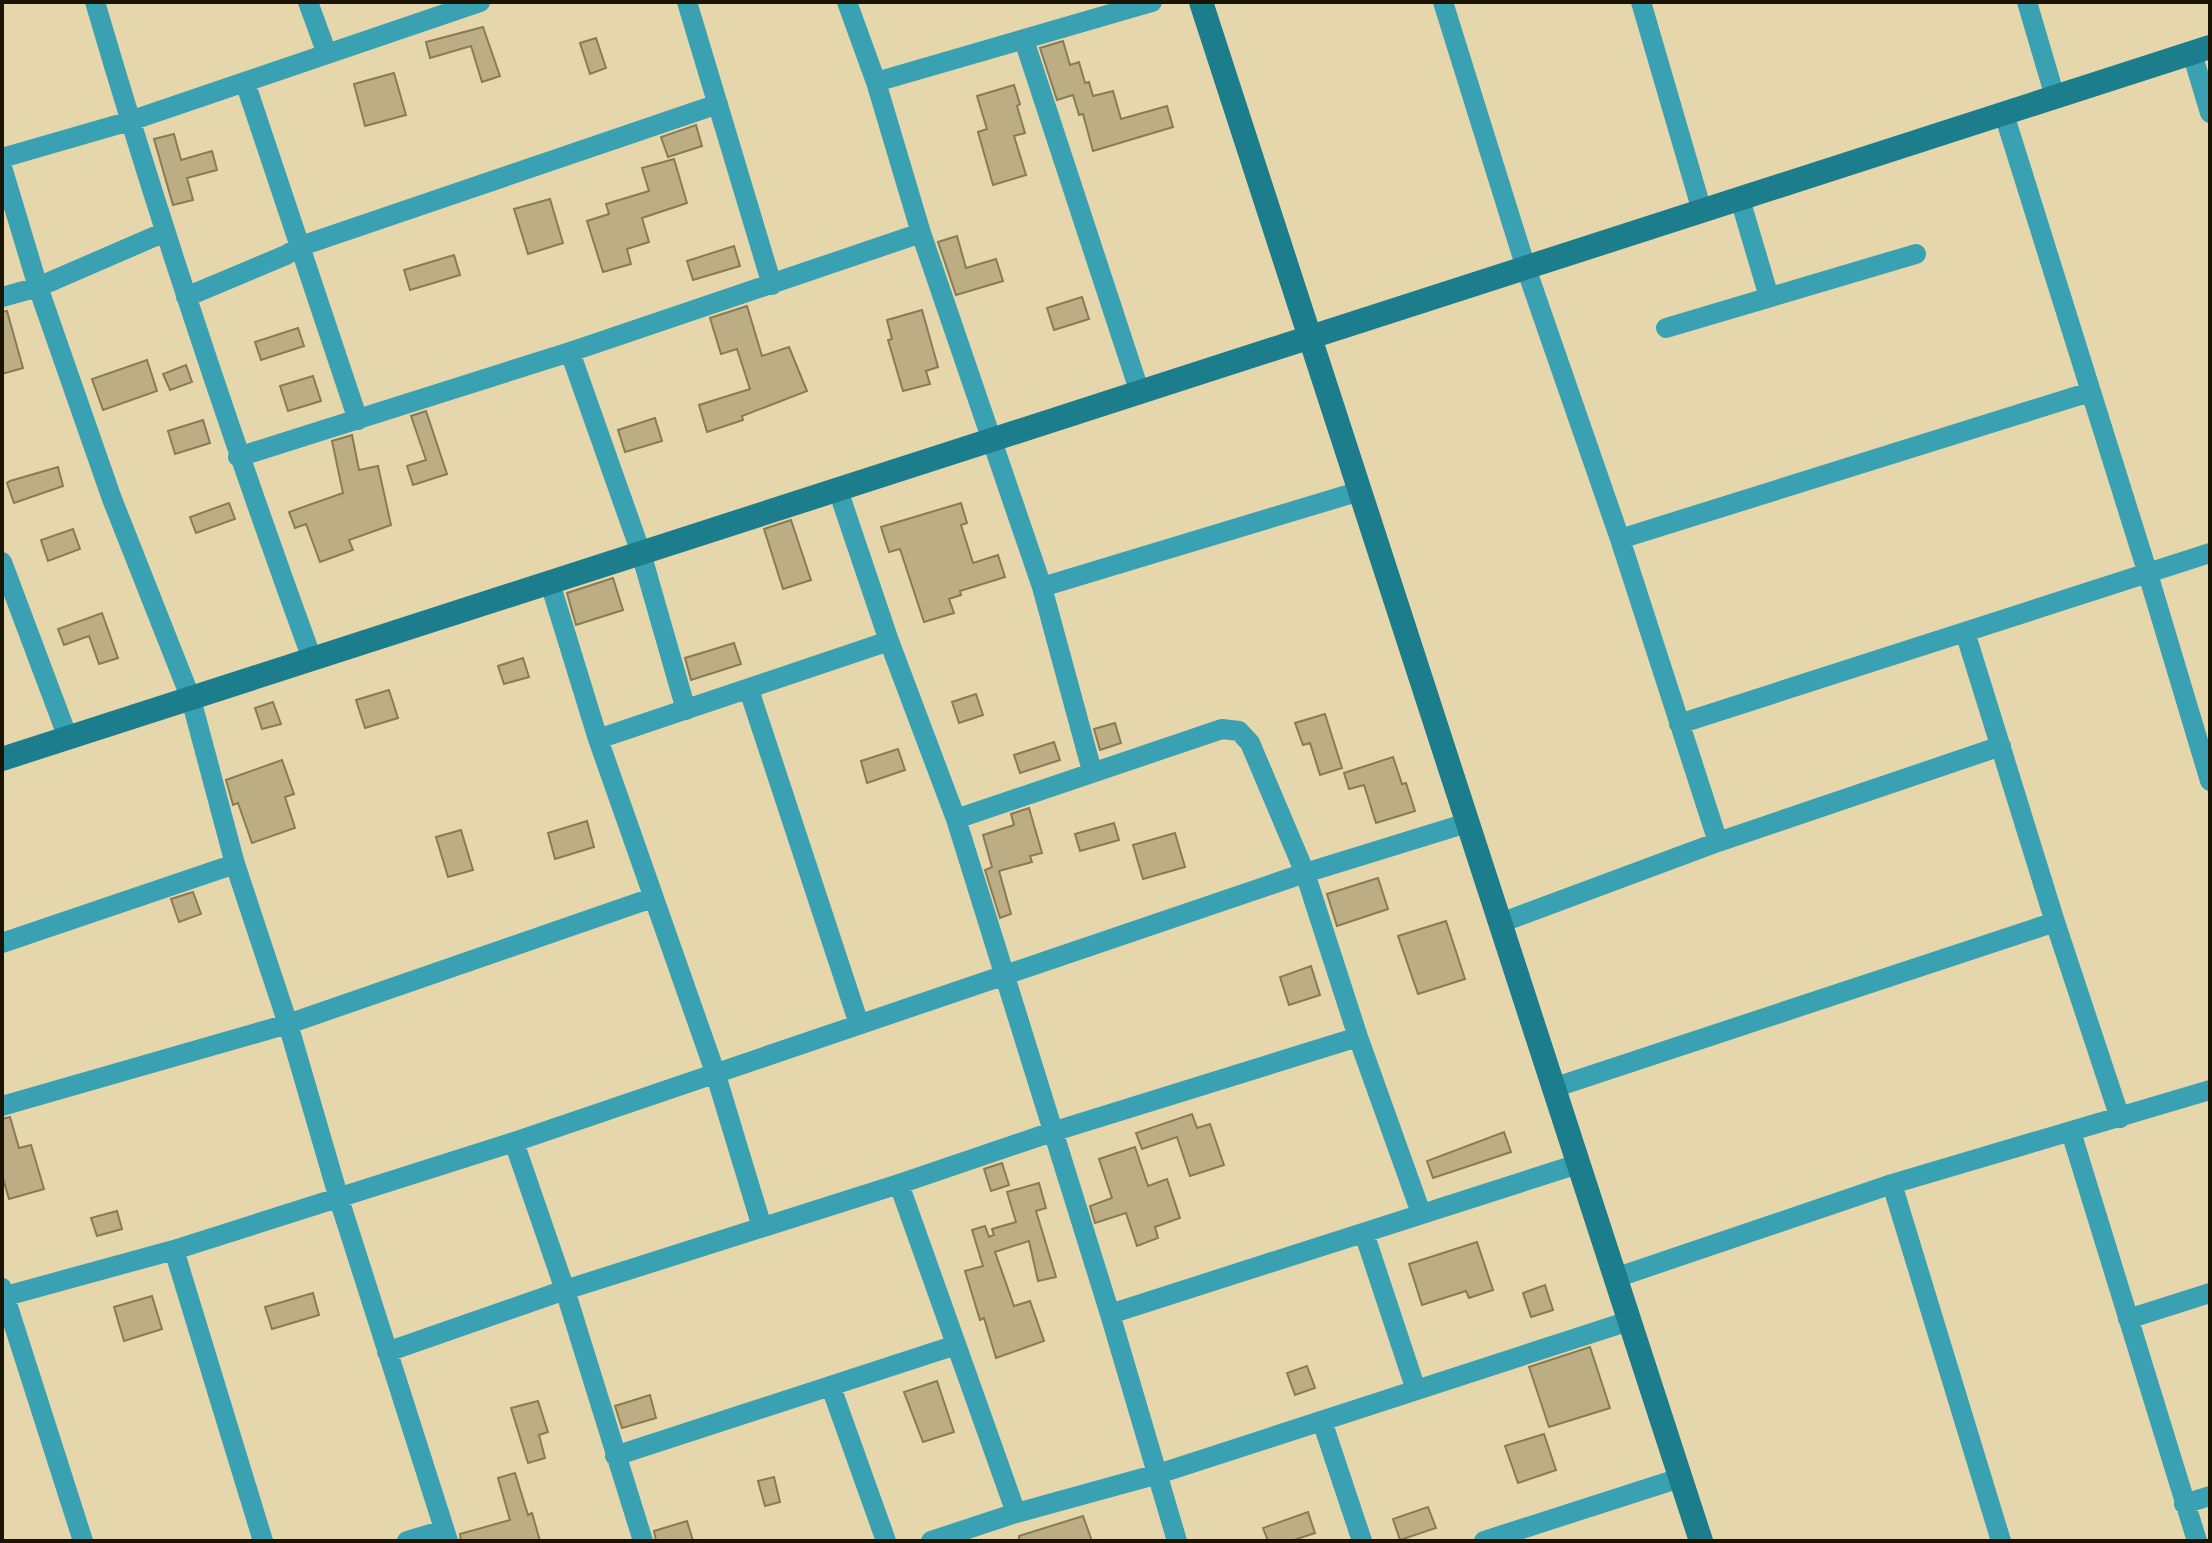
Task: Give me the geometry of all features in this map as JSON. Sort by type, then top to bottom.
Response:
[{"type":"street","points":[[95,2],[238,457],[312,659]]},
{"type":"street","points":[[308,2],[327,54]]},
{"type":"street","points":[[2,158],[130,121],[480,2]]},
{"type":"street","points":[[687,2],[772,285]]},
{"type":"street","points":[[847,2],[876,82],[921,233],[1042,587],[1092,771]]},
{"type":"street","points":[[876,82],[1152,2]]},
{"type":"street","points":[[1201,2],[1701,1541]]},
{"type":"street","points":[[1443,2],[1526,268],[1620,539],[1718,842]]},
{"type":"street","points":[[2027,2],[2055,97]]},
{"type":"street","points":[[1647,4],[1702,211]]},
{"type":"street","points":[[1024,40],[1140,393]]},
{"type":"street","points":[[2,759],[2201,50],[2210,113]]},
{"type":"street","points":[[245,82],[358,420]]},
{"type":"street","points":[[186,297],[301,246],[718,104]]},
{"type":"street","points":[[2004,114],[2206,758],[2210,781]]},
{"type":"street","points":[[2,167],[38,287],[112,499],[191,699],[235,864],[288,1024],[339,1199],[446,1535],[407,1541]]},
{"type":"street","points":[[1740,199],[1769,297]]},
{"type":"street","points":[[2,297],[38,287],[165,232]]},
{"type":"street","points":[[238,457],[570,352],[921,233]]},
{"type":"street","points":[[1666,328],[1916,254]]},
{"type":"street","points":[[570,352],[641,553],[686,710]]},
{"type":"street","points":[[1620,539],[2090,392]]},
{"type":"street","points":[[838,490],[889,641],[956,819],[1177,1541]]},
{"type":"street","points":[[1042,587],[1360,491]]},
{"type":"street","points":[[1679,724],[2210,553]]},
{"type":"street","points":[[2,562],[68,738]]},
{"type":"street","points":[[550,583],[598,739],[715,1072],[762,1227]]},
{"type":"street","points":[[1965,632],[2120,1118]]},
{"type":"street","points":[[598,739],[889,641]]},
{"type":"street","points":[[749,690],[859,1024]]},
{"type":"street","points":[[956,819],[1222,729],[1239,731],[1250,743],[1305,873],[1358,1037],[1421,1213]]},
{"type":"street","points":[[1500,923],[1718,842],[2001,746]]},
{"type":"street","points":[[83,1541],[3,1294],[174,1250],[339,1199],[1006,977],[1305,873],[1467,823]]},
{"type":"street","points":[[2,943],[235,864]]},
{"type":"street","points":[[2,1106],[288,1024],[652,898]]},
{"type":"street","points":[[1553,1088],[2055,922]]},
{"type":"street","points":[[387,1352],[565,1290],[1052,1132],[1358,1037]]},
{"type":"street","points":[[1615,1278],[1892,1184],[2210,1090]]},
{"type":"street","points":[[2071,1132],[2197,1541]]},
{"type":"street","points":[[514,1142],[565,1290],[643,1541]]},
{"type":"street","points":[[1110,1314],[1578,1164]]},
{"type":"street","points":[[899,1184],[1016,1513]]},
{"type":"street","points":[[1892,1184],[2001,1541]]},
{"type":"street","points":[[1364,1233],[1416,1390]]},
{"type":"street","points":[[174,1250],[263,1541]]},
{"type":"street","points":[[2128,1319],[2210,1293]]},
{"type":"street","points":[[931,1541],[1016,1513],[1158,1474],[1629,1321]]},
{"type":"street","points":[[615,1456],[956,1345]]},
{"type":"street","points":[[831,1387],[886,1541]]},
{"type":"street","points":[[1322,1421],[1362,1541]]},
{"type":"street","points":[[1484,1541],[1680,1478]]},
{"type":"street","points":[[2184,1504],[2210,1496]]},
{"type":"building","points":[[483,27],[500,76],[482,82],[471,46],[430,58],[426,42]]},
{"type":"building","points":[[596,38],[606,68],[590,74],[580,43]]},
{"type":"building","points":[[1063,41],[1070,65],[1079,62],[1085,83],[1089,82],[1093,96],[1113,91],[1121,119],[1167,106],[1173,127],[1093,151],[1083,114],[1079,115],[1073,95],[1057,100],[1040,48]]},
{"type":"building","points":[[394,73],[406,115],[365,126],[354,84]]},
{"type":"building","points":[[1014,85],[1025,133],[1014,136],[1026,175],[993,185],[978,132],[987,129],[977,96]]},
{"type":"building","points":[[696,125],[702,146],[668,157],[661,137]]},
{"type":"building","points":[[174,134],[181,160],[212,151],[217,170],[187,178],[193,200],[173,205],[154,139]]},
{"type":"building","points":[[674,159],[687,203],[642,218],[649,242],[627,249],[631,264],[603,272],[587,221],[609,214],[606,204],[649,191],[642,168]]},
{"type":"building","points":[[550,199],[563,243],[528,254],[514,209]]},
{"type":"building","points":[[957,236],[966,268],[996,259],[1003,281],[956,295],[938,242]]},
{"type":"building","points":[[734,246],[740,266],[693,280],[687,261]]},
{"type":"building","points":[[454,255],[460,275],[410,290],[404,270]]},
{"type":"building","points":[[1082,297],[1089,319],[1054,330],[1047,308]]},
{"type":"building","points":[[747,306],[762,356],[789,347],[807,391],[742,416],[743,420],[707,432],[699,405],[750,389],[737,349],[721,354],[710,318]]},
{"type":"building","points":[[922,310],[938,367],[926,371],[930,384],[903,391],[888,340],[892,339],[887,320]]},
{"type":"building","points":[[7,311],[23,368],[2,374],[2,312]]},
{"type":"building","points":[[298,328],[304,346],[261,360],[255,342]]},
{"type":"building","points":[[147,360],[157,391],[103,410],[92,379]]},
{"type":"building","points":[[186,365],[192,382],[170,390],[163,374]]},
{"type":"building","points":[[313,376],[321,401],[288,411],[280,386]]},
{"type":"building","points":[[426,411],[447,474],[413,485],[407,466],[426,460],[411,416]]},
{"type":"building","points":[[655,418],[662,441],[625,452],[618,430]]},
{"type":"building","points":[[203,420],[210,443],[175,454],[168,431]]},
{"type":"building","points":[[352,435],[359,470],[378,466],[391,525],[349,540],[353,550],[320,562],[306,524],[295,528],[289,512],[343,493],[332,441]]},
{"type":"building","points":[[58,467],[63,486],[14,503],[7,483]]},
{"type":"building","points":[[229,503],[235,519],[196,533],[190,517]]},
{"type":"building","points":[[961,503],[967,523],[961,525],[973,563],[998,555],[1005,577],[960,591],[961,595],[949,599],[954,613],[924,622],[900,549],[889,552],[881,527]]},
{"type":"building","points":[[791,520],[811,580],[783,589],[764,529]]},
{"type":"building","points":[[73,529],[80,549],[48,561],[41,540]]},
{"type":"building","points":[[613,578],[623,610],[576,625],[567,593]]},
{"type":"building","points":[[102,613],[118,658],[99,664],[89,636],[64,645],[58,629]]},
{"type":"building","points":[[734,643],[741,664],[691,680],[685,658]]},
{"type":"building","points":[[523,658],[529,677],[504,684],[498,666]]},
{"type":"building","points":[[389,690],[398,718],[365,728],[356,700]]},
{"type":"building","points":[[976,694],[983,715],[959,723],[952,702]]},
{"type":"building","points":[[273,702],[281,724],[262,729],[255,708]]},
{"type":"building","points":[[1325,714],[1342,768],[1320,775],[1310,743],[1303,745],[1295,723]]},
{"type":"building","points":[[1115,723],[1121,743],[1100,750],[1094,729]]},
{"type":"building","points":[[1054,742],[1060,760],[1020,773],[1014,755]]},
{"type":"building","points":[[898,749],[905,770],[867,783],[861,761]]},
{"type":"building","points":[[1393,757],[1415,811],[1376,823],[1364,785],[1349,789],[1344,773]]},
{"type":"building","points":[[282,760],[294,794],[285,797],[295,828],[252,843],[238,803],[233,805],[226,780]]},
{"type":"building","points":[[1029,808],[1042,853],[1030,856],[1032,862],[999,871],[1011,914],[1000,918],[985,870],[992,867],[983,835],[1014,825],[1011,814]]},
{"type":"building","points":[[587,821],[594,847],[555,859],[548,833]]},
{"type":"building","points":[[1114,823],[1119,840],[1080,851],[1075,834]]},
{"type":"building","points":[[461,830],[473,870],[448,877],[436,837]]},
{"type":"building","points":[[1175,833],[1185,867],[1143,879],[1133,845]]},
{"type":"building","points":[[1378,878],[1388,909],[1337,926],[1327,894]]},
{"type":"building","points":[[193,892],[201,914],[179,922],[171,899]]},
{"type":"building","points":[[1446,921],[1465,979],[1418,994],[1398,936]]},
{"type":"building","points":[[1311,966],[1320,995],[1289,1005],[1280,977]]},
{"type":"building","points":[[1192,1114],[1197,1128],[1210,1124],[1224,1165],[1190,1176],[1177,1137],[1142,1149],[1136,1133]]},
{"type":"building","points":[[10,1117],[19,1148],[31,1145],[44,1189],[9,1199],[2,1175],[2,1119]]},
{"type":"building","points":[[1504,1132],[1511,1152],[1433,1178],[1427,1161]]},
{"type":"building","points":[[1135,1147],[1148,1186],[1167,1179],[1180,1218],[1155,1227],[1158,1238],[1137,1246],[1126,1213],[1095,1223],[1090,1206],[1112,1198],[1099,1159]]},
{"type":"building","points":[[1002,1163],[1009,1185],[991,1191],[984,1169]]},
{"type":"building","points":[[1039,1183],[1046,1208],[1036,1211],[1056,1277],[1038,1281],[1029,1241],[995,1252],[1014,1306],[1030,1301],[1044,1341],[996,1358],[965,1271],[983,1266],[972,1230],[985,1226],[989,1237],[994,1235],[992,1229],[1016,1222],[1007,1192]]},
{"type":"building","points":[[117,1211],[122,1229],[97,1236],[91,1218]]},
{"type":"building","points":[[1477,1242],[1493,1290],[1469,1298],[1466,1291],[1422,1305],[1409,1264]]},
{"type":"building","points":[[1545,1285],[1553,1310],[1531,1317],[1523,1293]]},
{"type":"building","points":[[313,1293],[319,1315],[272,1329],[265,1307]]},
{"type":"building","points":[[152,1296],[162,1329],[124,1341],[114,1307]]},
{"type":"building","points":[[1590,1347],[1610,1408],[1549,1427],[1529,1367]]},
{"type":"building","points":[[1307,1366],[1315,1388],[1295,1395],[1287,1373]]},
{"type":"building","points":[[937,1381],[954,1432],[923,1442],[904,1392]]},
{"type":"building","points":[[650,1395],[656,1418],[622,1428],[615,1406]]},
{"type":"building","points":[[538,1401],[548,1432],[539,1435],[545,1458],[528,1463],[511,1408]]},
{"type":"building","points":[[1544,1434],[1556,1470],[1518,1483],[1505,1446]]},
{"type":"building","points":[[515,1473],[540,1541],[461,1541],[460,1534],[510,1520],[498,1478]]},
{"type":"building","points":[[774,1477],[780,1502],[765,1506],[758,1481]]},
{"type":"building","points":[[1428,1507],[1436,1528],[1400,1540],[1393,1519]]},
{"type":"building","points":[[1308,1512],[1315,1533],[1291,1541],[1268,1541],[1263,1528]]},
{"type":"building","points":[[1083,1516],[1092,1541],[1019,1541],[1019,1536]]},
{"type":"building","points":[[687,1521],[693,1541],[656,1541],[654,1531]]}]
